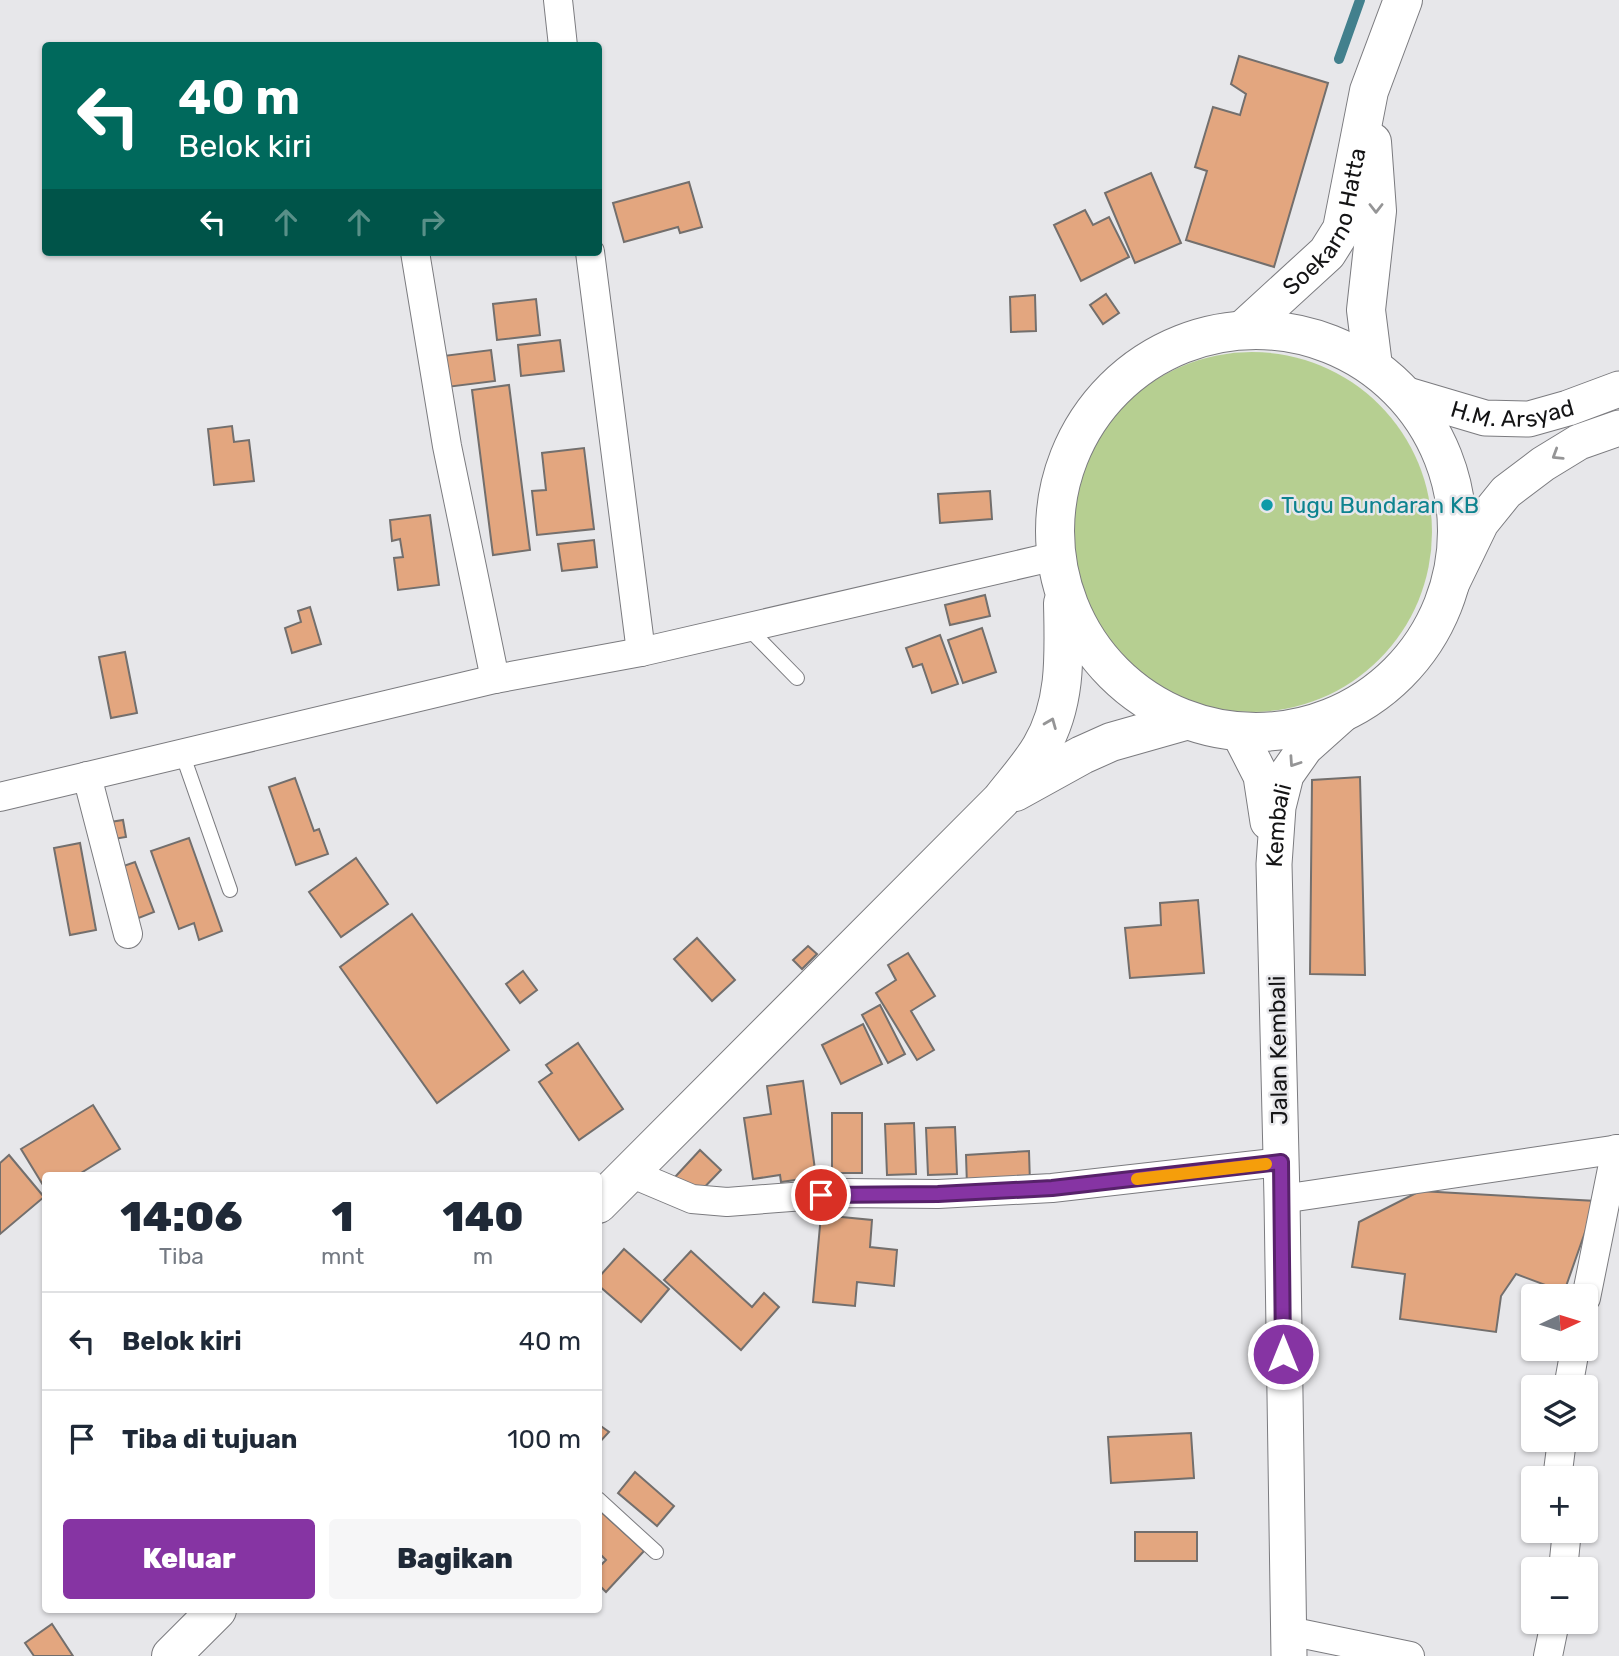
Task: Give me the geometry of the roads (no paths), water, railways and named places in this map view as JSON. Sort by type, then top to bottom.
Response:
[{"type":"main road","name":"Soekarno Hatta","points":[[1244,329],[1327,253],[1342,229],[1369,91],[1403,0]]},
{"type":"main road","name":"Soekarno Hatta","points":[[1369,91],[1377,211],[1366,310],[1373,366]]},
{"type":"main road","points":[[602,1199],[1001,800],[1042,747],[1057,708],[1064,672],[1060,573],[1059,490],[1082,428],[1124,378],[1180,343],[1244,329],[1289,331],[1333,344],[1373,366],[1404,394],[1434,437],[1452,486],[1457,538],[1449,589],[1425,640],[1389,683],[1343,714],[1292,731],[1239,733],[1211,728],[1185,721],[1144,699],[1109,670],[1082,632],[1060,573]]},
{"type":"main road","points":[[1001,800],[1111,742],[1185,721]]},
{"type":"main road","points":[[172,1656],[213,1613]]},
{"type":"street","points":[[558,0],[563,42]]},
{"type":"street","points":[[416,256],[447,446],[495,679]]},
{"type":"street","points":[[591,256],[641,652]]},
{"type":"street","name":"H.M. Arsyad","points":[[1404,394],[1485,418],[1529,419],[1569,408],[1619,389]]},
{"type":"street","name":"H.M. Arsyad","points":[[1449,589],[1481,523],[1506,492],[1543,464],[1579,442],[1619,428]]},
{"type":"street","points":[[0,797],[495,679],[641,652],[747,627],[1060,573]]},
{"type":"street","name":"Kembali","points":[[1274,863],[1278,807],[1286,775],[1305,748],[1343,714]]},
{"type":"street","name":"Kembali","points":[[1239,733],[1263,785],[1274,863]]},
{"type":"street","points":[[88,776],[128,934]]},
{"type":"street","name":"Jalan Kembali","points":[[1274,863],[1289,1643]]},
{"type":"street","points":[[1282,1199],[1618,1149],[1589,1284]]},
{"type":"street","points":[[628,1172],[692,1199],[727,1202],[844,1193],[938,1194],[1052,1188],[1281,1162]]},
{"type":"street","points":[[1548,1656],[1553,1634]]},
{"type":"street","points":[[1289,1643],[1410,1656]]},
{"type":"lane","points":[[747,627],[797,678]]},
{"type":"lane","points":[[182,753],[230,890]]},
{"type":"lane","points":[[602,1503],[656,1552]]},
{"type":"waterway","points":[[1339,59],[1360,0]]},
{"type":"place","name":"Tugu Bundaran KB","points":[[1267,505]]}]
